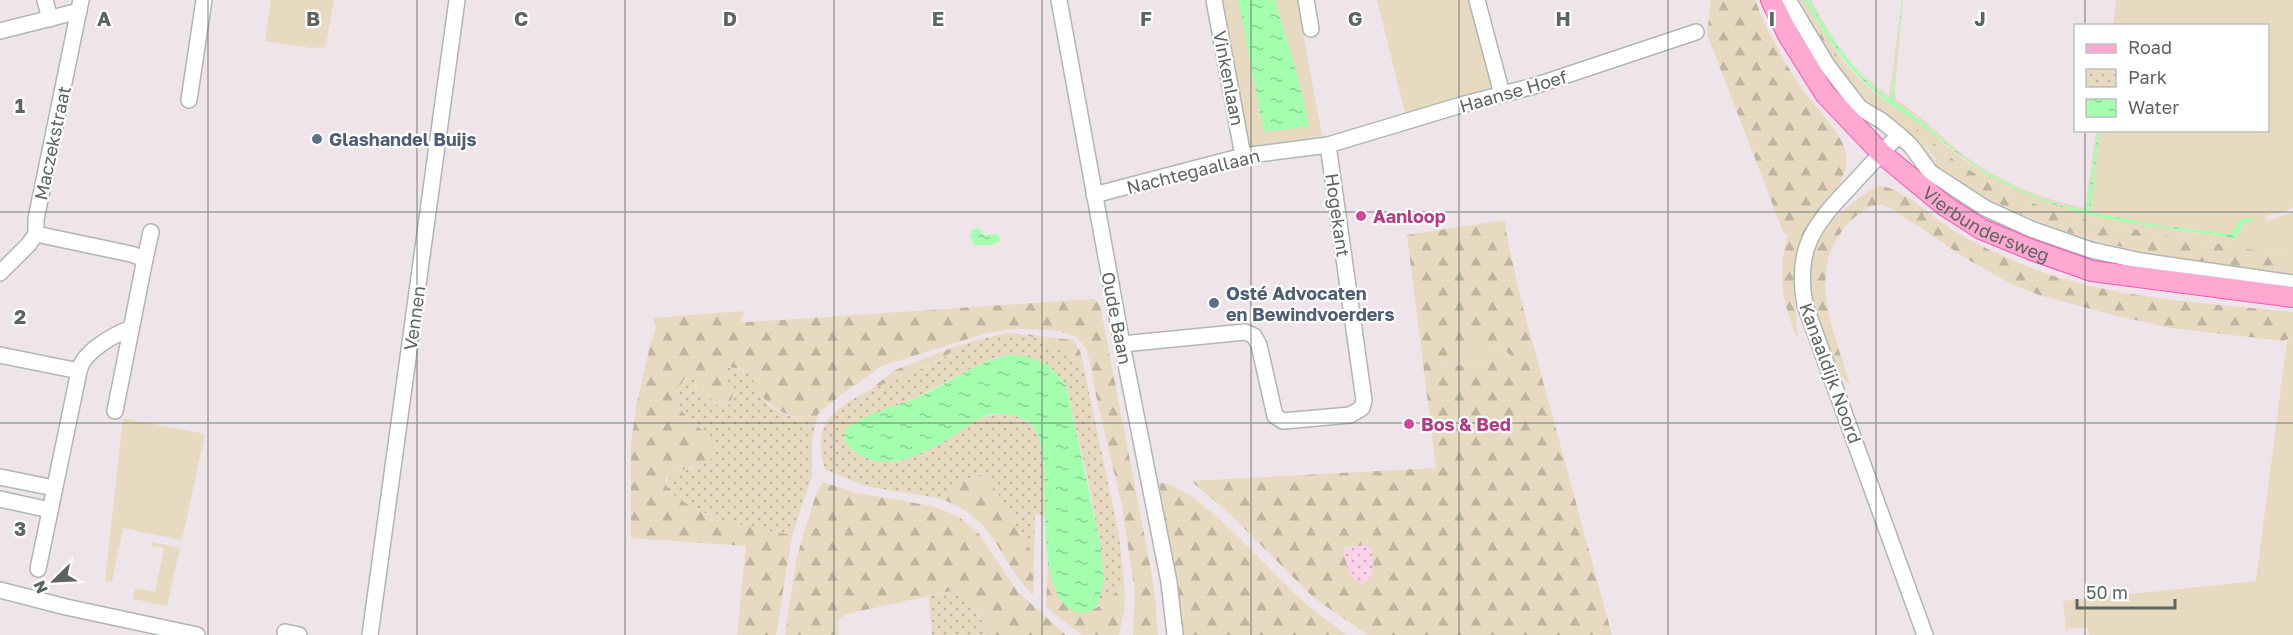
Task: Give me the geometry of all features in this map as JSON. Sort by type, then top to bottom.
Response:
[{"type":"main road","name":"Vierbundersweg","points":[[1771,0],[1788,35],[1825,94],[1881,153],[1945,206],[1982,229],[2092,271],[2293,297]]},
{"type":"street","points":[[45,0],[50,19]]},
{"type":"street","points":[[189,100],[204,0]]},
{"type":"street","name":"Vennen","points":[[370,635],[457,0]]},
{"type":"street","name":"Oude Baan","points":[[1059,0],[1122,344],[1169,582],[1175,635]]},
{"type":"street","name":"Vinkenlaan","points":[[1214,0],[1243,156]]},
{"type":"street","points":[[1305,0],[1311,30]]},
{"type":"street","points":[[1477,0],[1503,94]]},
{"type":"street","name":"Vierbundersweg","points":[[1788,0],[1827,65],[1855,103],[1911,146],[1930,172],[1985,208],[2031,229],[2091,250],[2141,261],[2293,283]]},
{"type":"street","points":[[0,31],[50,19],[80,6]]},
{"type":"street","name":"Maczekstraat","points":[[36,234],[36,219],[80,6]]},
{"type":"street","name":"Haanse Hoef","points":[[1328,145],[1599,66],[1696,32]]},
{"type":"street","name":"Kanaaldijk Noord","points":[[1899,135],[1814,228],[1803,256],[1801,286],[1805,304],[1925,635]]},
{"type":"street","name":"Nachtegaallaan","points":[[1094,195],[1243,156],[1328,145]]},
{"type":"street","name":"Hogekant","points":[[1122,344],[1245,332],[1254,336],[1260,345],[1275,416],[1283,421],[1350,415],[1362,408],[1364,400],[1328,145]]},
{"type":"street","points":[[115,411],[151,232]]},
{"type":"street","points":[[0,273],[36,234],[145,259]]},
{"type":"street","points":[[38,569],[80,364],[109,337],[131,328]]},
{"type":"street","points":[[0,355],[79,371]]},
{"type":"street","points":[[0,477],[54,488]]},
{"type":"street","points":[[0,499],[50,510]]},
{"type":"street","points":[[0,590],[66,607],[197,635]]},
{"type":"green space","points":[[271,0],[334,0],[325,47],[311,48],[265,41]]},
{"type":"green space","points":[[1221,0],[1238,0],[1263,125],[1309,125],[1298,77],[1275,0],[1297,0],[1322,136],[1247,147]]},
{"type":"green space","points":[[1377,0],[1471,0],[1497,86],[1405,113]]},
{"type":"green space","points":[[1711,0],[1755,0],[1788,68],[1833,128],[1846,153],[1843,176],[1805,234],[1797,256],[1794,292],[1798,340],[1788,313],[1783,288],[1783,262],[1788,233],[1784,234],[1707,34]]},
{"type":"green space","points":[[1792,0],[1798,0],[1825,45],[1873,103],[1902,123],[1919,139],[1933,158],[2008,209],[2042,224],[2111,246],[2293,275],[2293,279],[2139,256],[2033,226],[1949,181],[1862,104]]},
{"type":"green space","points":[[1798,0],[1827,44],[1874,98],[1908,121],[1956,162],[2001,189],[2049,210],[2092,222],[2293,257],[2293,275],[2207,263],[2123,247],[2041,223],[2002,205],[1955,177],[1910,131],[1876,106],[1853,84],[1832,57]]},
{"type":"green space","points":[[1800,0],[1805,0],[1839,54],[1859,78],[1887,102],[1978,169],[2008,185],[2070,209],[2135,224],[2235,238],[2247,222],[2241,219],[2230,234],[2156,225],[2089,212],[2100,132],[2269,132],[2269,24],[2113,24],[2116,0],[2293,0],[2293,207],[2282,213],[2265,216],[2267,221],[2293,212],[2293,257],[2092,222],[2049,210],[2001,189],[1956,162],[1908,121],[1874,98],[1827,44]]},
{"type":"green space","points":[[1809,0],[1854,65],[1889,96],[1902,0],[1891,97],[1884,96],[1852,63],[1833,39]]},
{"type":"green space","points":[[1903,0],[1896,100],[1920,117],[1956,149],[1985,169],[2017,186],[2050,199],[2085,208],[2096,132],[2098,132],[2086,210],[2052,203],[2017,189],[1984,171],[1948,145],[1910,112],[1893,101]]},
{"type":"green space","points":[[1879,186],[1898,192],[1965,237],[2031,268],[2094,287],[2127,293],[2293,312],[2293,336],[2284,341],[2171,328],[2039,295],[2013,285],[1967,259],[1889,207],[1879,204],[1863,211],[1846,226],[1832,249],[1827,268],[1825,287],[1828,307],[1850,385],[1836,368],[1831,354],[1813,297],[1810,266],[1819,238],[1830,224],[1845,209]]},
{"type":"green space","points":[[1505,220],[1522,304],[1612,635],[1368,635],[1314,598],[1228,512],[1191,481],[1436,468],[1407,235]],"holes":[[[1484,344],[1504,349],[1512,357],[1443,368],[1445,360],[1452,351],[1464,346]],[[1353,546],[1373,556],[1373,559],[1350,572],[1345,547]]]},
{"type":"green space","points":[[1095,299],[1100,305],[1149,559],[1158,635],[1133,635],[1135,593],[1122,506],[1086,348],[1075,336],[1053,330],[1014,329],[987,333],[881,366],[829,404],[818,414],[815,424],[773,407],[760,394],[745,370],[729,367],[724,374],[733,395],[731,404],[718,406],[707,395],[697,391],[694,381],[696,372],[684,379],[677,392],[680,406],[711,440],[716,455],[704,464],[676,472],[665,481],[671,491],[708,515],[792,535],[776,635],[737,635],[746,546],[631,538],[631,444],[636,407],[656,326],[653,318],[745,311],[740,321],[749,322]]},
{"type":"green space","points":[[1010,333],[1030,336],[1083,364],[1119,535],[1124,582],[1107,602],[1097,606],[1104,580],[1092,498],[1066,385],[1049,365],[1028,357],[1011,355],[996,357],[972,368],[907,402],[863,457],[873,460],[899,461],[936,445],[986,417],[1004,414],[1021,418],[1035,430],[1044,467],[1045,516],[1035,514],[1034,557],[997,492],[982,474],[970,478],[939,498],[865,486],[825,469],[821,438],[828,420],[838,410],[865,392],[942,359],[962,345]]},
{"type":"green space","points":[[1024,334],[1073,340],[1080,351],[1083,364],[1042,341]]},
{"type":"green space","points":[[2293,336],[2293,635],[2089,635],[2088,627],[2066,629],[2063,601],[2256,581],[2287,341]]},
{"type":"green space","points":[[962,344],[943,358],[866,393],[895,370]]},
{"type":"green space","points":[[1484,344],[1504,349],[1512,357],[1443,368],[1448,354],[1457,347]]},
{"type":"green space","points":[[723,367],[747,371],[762,397],[774,409],[815,424],[812,441],[812,475],[792,535],[741,525],[705,513],[676,496],[665,484],[672,473],[694,468],[715,457],[715,449],[708,437],[682,411],[677,392],[684,379],[697,371],[694,381],[696,391],[707,395],[718,406],[729,405],[733,395]]},
{"type":"green space","points":[[123,418],[205,434],[182,540],[123,528],[112,582],[105,581]]},
{"type":"green space","points":[[980,474],[987,478],[997,492],[1034,557],[1033,595],[1020,580],[985,528],[959,507],[939,498]]},
{"type":"green space","points":[[823,482],[856,493],[932,506],[958,516],[979,534],[1018,592],[1066,635],[992,635],[982,619],[956,590],[846,614],[838,620],[839,635],[785,635],[796,560],[816,494]]},
{"type":"green space","points":[[1159,483],[1172,486],[1189,495],[1206,508],[1300,599],[1346,635],[1182,635],[1179,600]]},
{"type":"green space","points":[[152,542],[180,548],[167,606],[133,599],[135,588],[155,592],[164,548],[152,546]]},
{"type":"green space","points":[[1048,559],[1060,593],[1067,604],[1076,610],[1086,611],[1097,607],[1110,598],[1124,582],[1125,606],[1119,635],[1082,635],[1046,607]]},
{"type":"green space","points":[[959,590],[992,635],[932,635],[929,596]]},
{"type":"sand","points":[[1369,546],[1371,551],[1373,568],[1369,578],[1361,585],[1350,575],[1342,549]]},
{"type":"water","points":[[1238,0],[1275,0],[1298,77],[1309,126],[1264,132]]},
{"type":"water","points":[[1805,0],[1809,0],[1825,27],[1853,65],[1875,88],[1887,98],[1891,97],[1903,0],[1893,101],[1970,161],[2018,189],[2052,203],[2086,210],[2098,132],[2100,132],[2090,212],[2156,225],[2230,234],[2241,219],[2253,218],[2254,220],[2244,223],[2235,238],[2149,226],[2092,215],[2037,199],[2010,187],[1973,165],[1868,86],[1838,52]]},
{"type":"water","points":[[979,228],[984,235],[998,234],[1000,241],[992,245],[974,245],[970,235],[973,229]]},
{"type":"water","points":[[1011,355],[1028,357],[1049,365],[1066,385],[1100,542],[1104,580],[1097,606],[1088,612],[1076,612],[1064,604],[1055,589],[1046,547],[1042,453],[1036,431],[1027,421],[1006,414],[987,415],[933,448],[894,461],[867,459],[855,452],[845,439],[845,429],[863,418],[933,390],[988,361]]},
{"type":"place","name":"Glashandel Buijs","points":[[317,139]]},
{"type":"place","name":"Aanloop","points":[[1361,216]]},
{"type":"place","name":"Osté Advocaten en Bewindvoerders","points":[[1214,303]]},
{"type":"place","name":"Bos & Bed","points":[[1409,424]]}]
